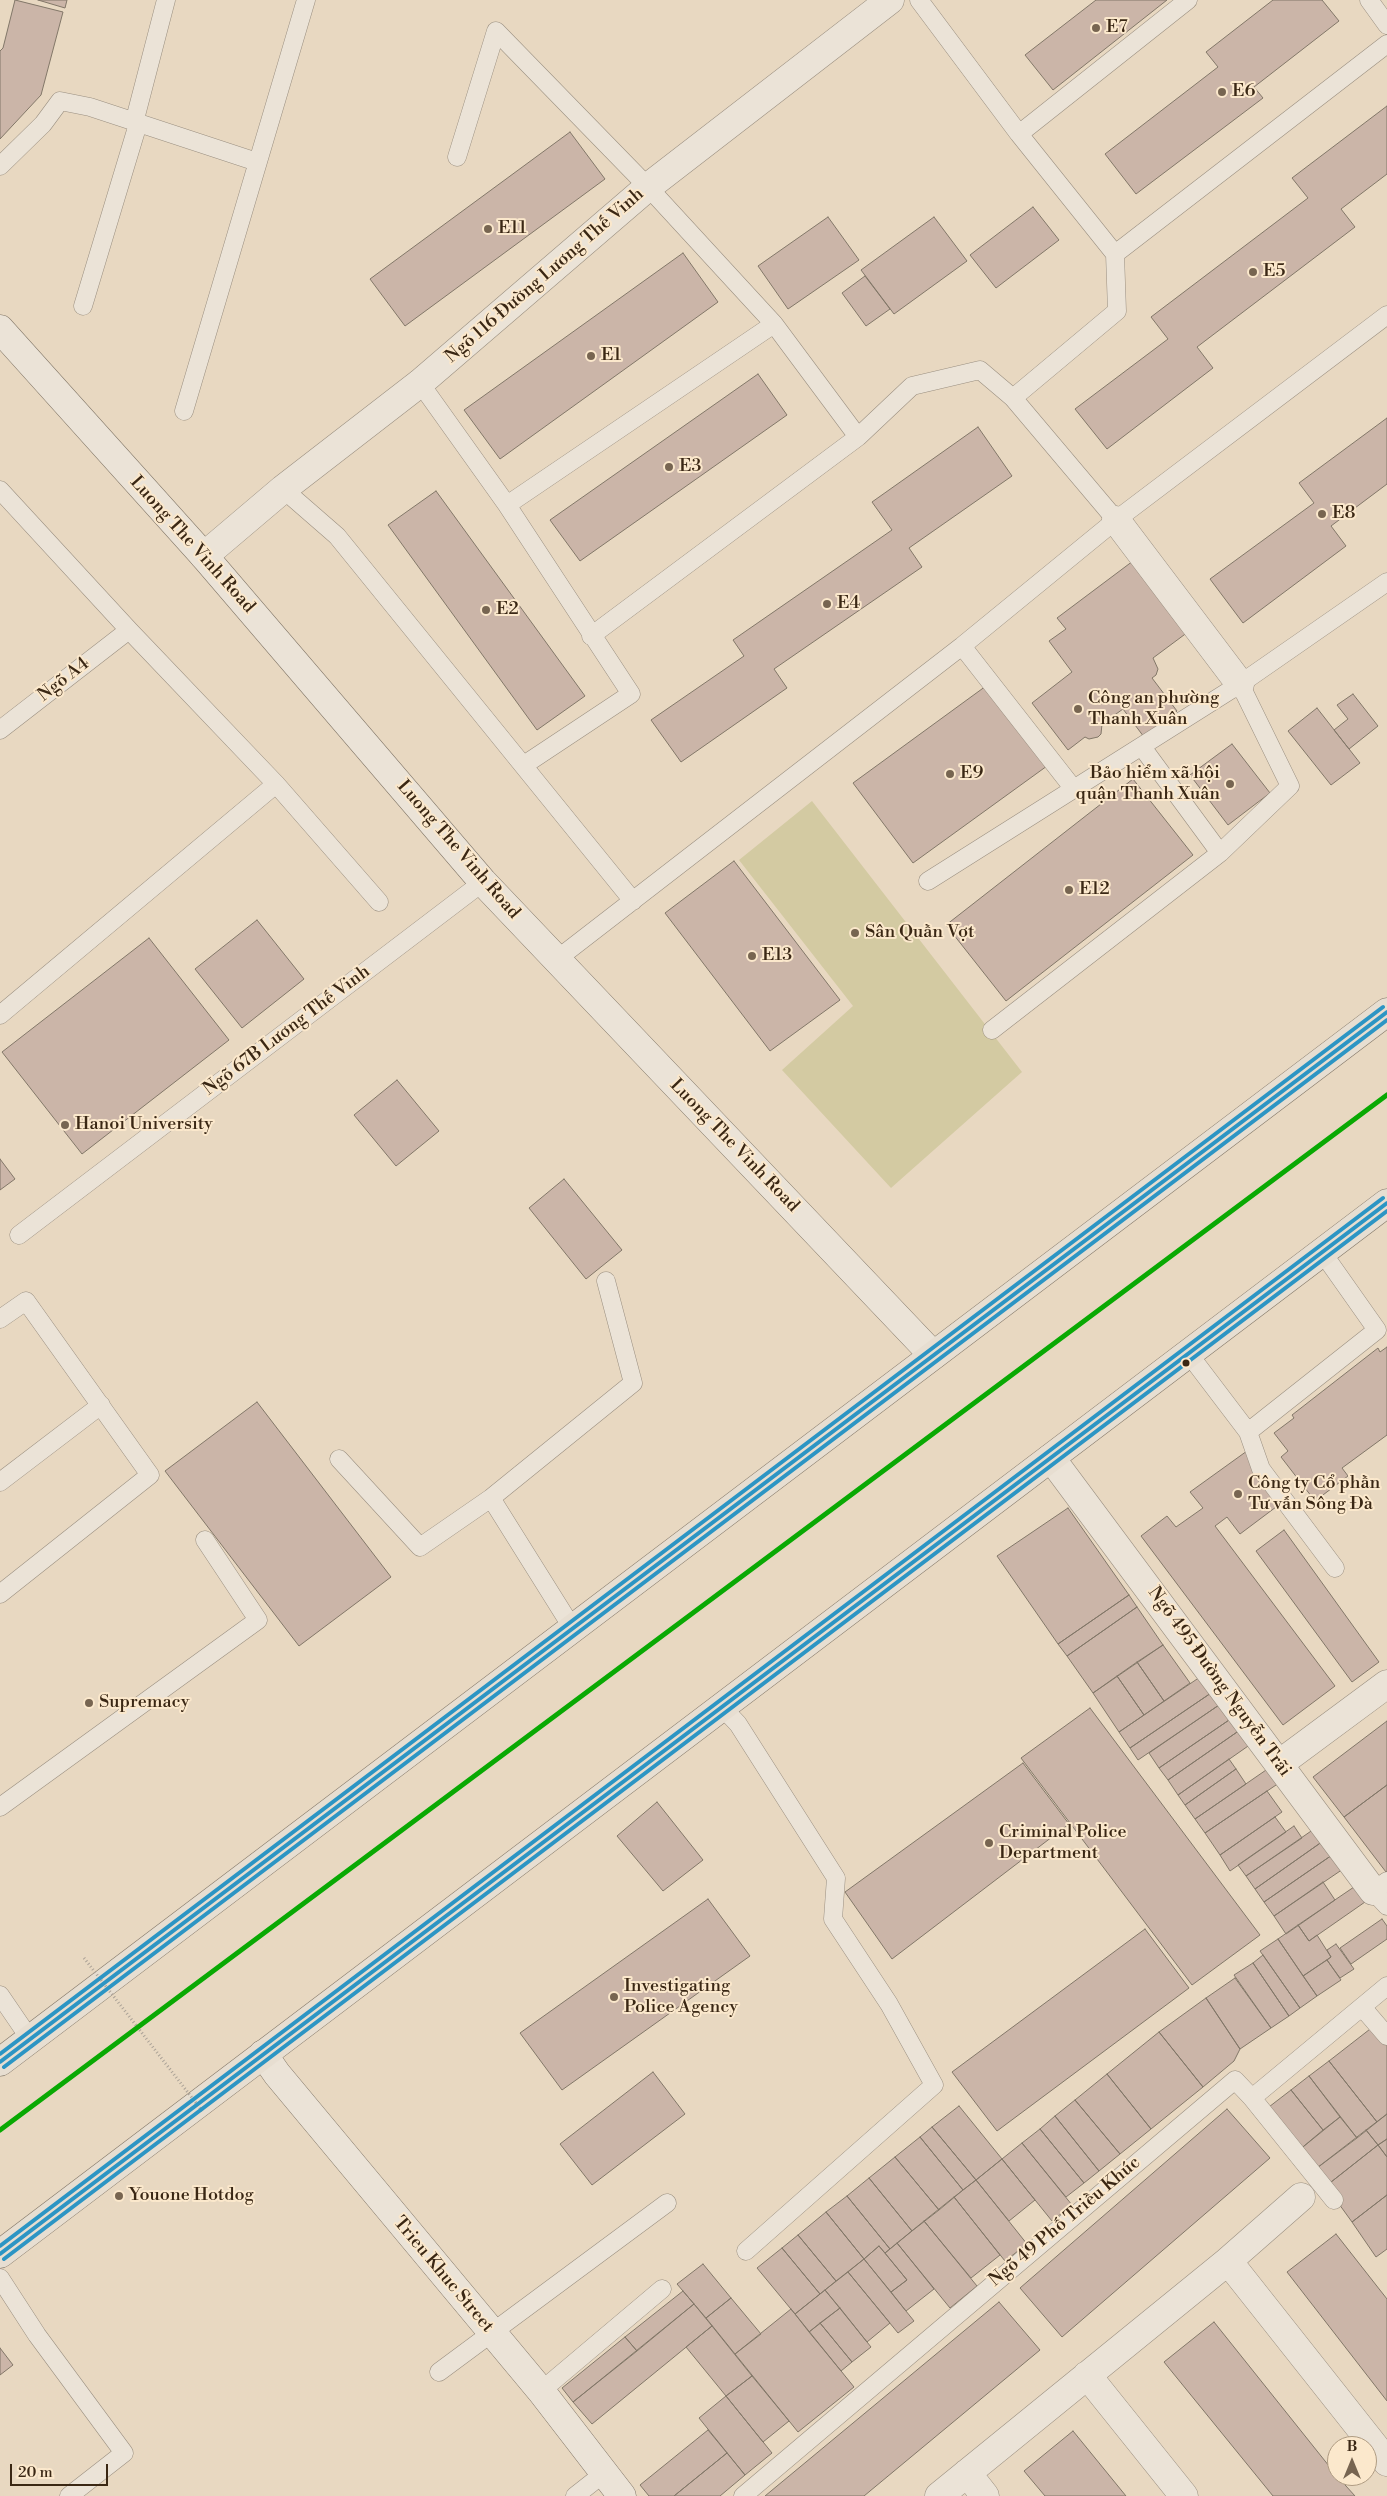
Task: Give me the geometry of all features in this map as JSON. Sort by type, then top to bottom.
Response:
[{"type":"highway","points":[[0,2062],[1387,1012]]},
{"type":"highway","points":[[0,2254],[1387,1203]]},
{"type":"street","name":"Ngõ 116 Đường Lương Thế Vinh","points":[[204,556],[283,489],[420,383],[648,187],[890,0]]},
{"type":"street","name":"Luong The Vinh Road","points":[[0,329],[204,556],[483,882],[934,1356]]},
{"type":"street","points":[[1116,520],[1240,684]]},
{"type":"street","name":"Ngõ 495 Đường Nguyễn Trãi","points":[[1051,1458],[1279,1764],[1382,1893]]},
{"type":"street","points":[[1279,1764],[1387,1684]]},
{"type":"street","name":"Trieu Khuc Street","points":[[263,2054],[541,2391],[603,2474],[622,2496]]},
{"type":"street","points":[[939,2496],[1228,2261],[1301,2197]]},
{"type":"street","points":[[1228,2261],[1387,2462]]},
{"type":"street","points":[[1087,2375],[1184,2496]]},
{"type":"street","points":[[967,2473],[985,2496]]},
{"type":"lane","points":[[83,306],[136,124],[166,0]]},
{"type":"lane","points":[[184,411],[306,0]]},
{"type":"lane","points":[[919,0],[1019,134],[1115,254],[1117,311],[1013,398]]},
{"type":"lane","points":[[1019,134],[1188,0]]},
{"type":"lane","points":[[1369,0],[1387,24]]},
{"type":"lane","points":[[457,157],[496,31],[648,187],[774,324],[858,437]]},
{"type":"lane","points":[[1115,254],[1387,44]]},
{"type":"lane","points":[[0,166],[43,124],[60,100],[90,107],[136,124],[257,162]]},
{"type":"lane","points":[[556,960],[962,646],[1116,520],[1387,315]]},
{"type":"lane","points":[[507,505],[774,324]]},
{"type":"lane","points":[[591,636],[858,437],[912,386],[980,370],[1013,398],[1116,520]]},
{"type":"lane","points":[[420,383],[507,505],[630,694],[524,765]]},
{"type":"lane","points":[[283,489],[337,536],[633,901]]},
{"type":"lane","points":[[0,490],[129,630],[276,784],[378,902]]},
{"type":"lane","points":[[928,881],[1240,684],[1387,582]]},
{"type":"lane","name":"Ngõ A4","points":[[0,730],[129,630]]},
{"type":"lane","points":[[962,646],[1073,788]]},
{"type":"lane","points":[[992,1030],[1220,853],[1290,786],[1240,684]]},
{"type":"lane","points":[[1142,747],[1220,853]]},
{"type":"lane","points":[[0,1015],[276,784]]},
{"type":"lane","name":"Ngõ 67B Lương Thế Vinh","points":[[18,1235],[483,882]]},
{"type":"lane","points":[[1248,1432],[1377,1330],[1322,1252]]},
{"type":"lane","points":[[339,1459],[420,1547],[491,1498],[632,1383],[606,1281]]},
{"type":"lane","points":[[0,1320],[26,1301],[150,1475],[0,1594]]},
{"type":"lane","points":[[1188,1353],[1248,1432],[1261,1469],[1335,1568]]},
{"type":"lane","points":[[0,1482],[101,1405]]},
{"type":"lane","points":[[491,1498],[573,1629]]},
{"type":"lane","points":[[0,1808],[258,1620],[205,1540]]},
{"type":"lane","points":[[722,1706],[738,1724],[836,1878],[834,1919],[889,2004],[934,2084],[746,2251]]},
{"type":"lane","points":[[1334,2200],[1252,2098],[1387,1986]]},
{"type":"lane","points":[[0,1995],[30,2039]]},
{"type":"lane","points":[[1362,2007],[1387,2036]]},
{"type":"lane","name":"Ngõ 49 Phố Triều Khúc","points":[[743,2496],[1235,2080],[1252,2098]]},
{"type":"lane","points":[[439,2372],[667,2203]]},
{"type":"lane","points":[[0,2278],[37,2335],[124,2453],[69,2496]]},
{"type":"lane","points":[[541,2391],[662,2289]]},
{"type":"lane","points":[[575,2496],[603,2474]]},
{"type":"path","points":[[84,1958],[203,2112]]},
{"type":"shaded area","name":"Sân Quần Vợt","points":[[812,801],[1022,1072],[891,1188],[782,1070],[853,1006],[739,860]]},
{"type":"building","points":[[15,0],[63,12],[41,95],[0,139],[0,51],[3,48]]},
{"type":"building","points":[[38,0],[67,0],[65,8]]},
{"type":"building","name":"E7","points":[[1096,0],[1167,0],[1053,90],[1025,55]]},
{"type":"building","name":"E6","points":[[1273,0],[1322,0],[1339,21],[1254,87],[1263,98],[1136,194],[1105,154],[1218,67],[1206,52]]},
{"type":"building","name":"E5","points":[[1387,106],[1387,174],[1341,209],[1355,227],[1197,347],[1213,368],[1107,449],[1075,409],[1168,339],[1151,317],[1308,198],[1292,178]]},
{"type":"building","name":"E11","points":[[570,132],[605,179],[405,326],[370,279]]},
{"type":"building","points":[[1033,207],[1059,240],[996,288],[970,255]]},
{"type":"building","points":[[828,217],[859,260],[788,309],[758,266]]},
{"type":"building","points":[[934,217],[967,261],[894,314],[861,270]]},
{"type":"building","name":"E1","points":[[683,253],[718,302],[500,459],[464,410]]},
{"type":"building","points":[[865,276],[890,309],[866,326],[842,293]]},
{"type":"building","name":"E3","points":[[758,374],[787,415],[580,561],[550,520]]},
{"type":"building","name":"E8","points":[[1387,418],[1387,484],[1331,526],[1346,546],[1243,623],[1210,579],[1314,503],[1299,483]]},
{"type":"building","name":"E4","points":[[978,427],[1012,476],[909,548],[922,567],[774,669],[787,688],[681,762],[651,720],[744,656],[733,640],[892,530],[872,502]]},
{"type":"building","name":"E2","points":[[436,491],[585,696],[537,730],[388,525]]},
{"type":"building","points":[[1137,558],[1192,629],[1153,658],[1158,669],[1156,675],[1152,678],[1177,711],[1144,737],[1123,709],[1102,724],[1101,734],[1098,737],[1089,739],[1085,737],[1068,750],[1032,703],[1072,672],[1049,641],[1066,629],[1057,618]]},
{"type":"building","name":"E9","points":[[986,686],[1047,766],[913,863],[853,783]]},
{"type":"building","points":[[1353,694],[1378,726],[1349,749],[1334,730],[1348,719],[1337,705]]},
{"type":"building","points":[[1317,708],[1360,763],[1331,785],[1288,731]]},
{"type":"building","name":"Bảo hiểm xã hội quận Thanh Xuân","points":[[1232,744],[1270,793],[1228,825],[1190,775]]},
{"type":"building","name":"E12","points":[[1133,779],[1193,855],[1006,1001],[946,925]]},
{"type":"building","name":"E13","points":[[734,861],[840,1000],[770,1051],[665,913]]},
{"type":"building","points":[[257,920],[304,979],[242,1028],[195,969]]},
{"type":"building","points":[[149,938],[229,1040],[82,1154],[2,1052]]},
{"type":"building","points":[[397,1080],[439,1131],[396,1166],[354,1115]]},
{"type":"building","points":[[0,1159],[15,1179],[0,1190]]},
{"type":"building","points":[[564,1179],[622,1250],[586,1279],[529,1208]]},
{"type":"building","points":[[1387,1347],[1387,1435],[1342,1468],[1348,1476],[1315,1501],[1281,1457],[1288,1451],[1274,1433],[1294,1418],[1292,1415],[1378,1348],[1380,1352]]},
{"type":"building","points":[[257,1402],[391,1577],[299,1646],[165,1471]]},
{"type":"building","points":[[1247,1451],[1284,1501],[1240,1534],[1227,1517],[1215,1526],[1335,1686],[1283,1725],[1141,1536],[1167,1516],[1176,1527],[1203,1508],[1190,1492]]},
{"type":"building","points":[[1068,1508],[1129,1595],[1058,1644],[997,1556]]},
{"type":"building","points":[[1284,1530],[1379,1662],[1352,1682],[1256,1551]]},
{"type":"building","points":[[1129,1595],[1137,1607],[1067,1656],[1058,1644]]},
{"type":"building","points":[[1137,1607],[1163,1645],[1093,1693],[1067,1656]]},
{"type":"building","points":[[1163,1645],[1190,1683],[1164,1701],[1137,1662]]},
{"type":"building","points":[[1137,1662],[1164,1701],[1144,1715],[1117,1676]]},
{"type":"building","points":[[1203,1675],[1214,1691],[1130,1748],[1119,1732]]},
{"type":"building","points":[[1117,1676],[1144,1715],[1119,1732],[1093,1693]]},
{"type":"building","points":[[1214,1691],[1222,1703],[1138,1760],[1130,1748]]},
{"type":"building","points":[[1222,1703],[1232,1718],[1159,1768],[1149,1753]]},
{"type":"building","points":[[1090,1708],[1260,1935],[1192,1985],[1021,1758]]},
{"type":"building","points":[[1232,1718],[1240,1730],[1168,1780],[1159,1768]]},
{"type":"building","points":[[1387,1721],[1387,1785],[1344,1817],[1313,1777]]},
{"type":"building","points":[[1240,1730],[1251,1744],[1178,1795],[1168,1780]]},
{"type":"building","points":[[1229,1759],[1236,1769],[1185,1805],[1178,1795]]},
{"type":"building","name":"Criminal Police Department","points":[[1023,1763],[1069,1824],[892,1959],[845,1892]]},
{"type":"building","points":[[1269,1768],[1279,1783],[1205,1833],[1195,1819]]},
{"type":"building","points":[[1236,1769],[1246,1784],[1195,1819],[1185,1805]]},
{"type":"building","points":[[1387,1785],[1387,1871],[1386,1872],[1344,1817]]},
{"type":"building","points":[[1267,1791],[1282,1812],[1220,1855],[1205,1833]]},
{"type":"building","points":[[657,1802],[703,1860],[663,1891],[617,1836]]},
{"type":"building","points":[[1275,1817],[1286,1832],[1230,1871],[1220,1855]]},
{"type":"building","points":[[1294,1826],[1302,1838],[1246,1876],[1238,1865]]},
{"type":"building","points":[[1317,1827],[1326,1839],[1255,1889],[1246,1876]]},
{"type":"building","points":[[1326,1839],[1335,1853],[1264,1902],[1255,1889]]},
{"type":"building","points":[[1335,1853],[1346,1867],[1274,1916],[1264,1902]]},
{"type":"building","points":[[1323,1882],[1335,1900],[1286,1934],[1274,1916]]},
{"type":"building","points":[[1354,1887],[1365,1902],[1309,1941],[1298,1925]]},
{"type":"building","points":[[708,1899],[750,1956],[562,2090],[520,2033]]},
{"type":"building","points":[[1382,1919],[1387,1926],[1387,1939],[1351,1964],[1340,1948]]},
{"type":"building","points":[[1298,1925],[1309,1941],[1317,1935],[1331,1957],[1303,1976],[1278,1939]]},
{"type":"building","points":[[1145,1929],[1189,1988],[997,2131],[952,2072]]},
{"type":"building","points":[[1278,1939],[1317,1996],[1300,2008],[1260,1951]]},
{"type":"building","points":[[1336,1944],[1354,1969],[1340,1978],[1327,1960],[1331,1957],[1327,1950]]},
{"type":"building","points":[[1263,1955],[1300,2008],[1289,2016],[1253,1963]]},
{"type":"building","points":[[1327,1960],[1341,1980],[1317,1996],[1303,1976]]},
{"type":"building","points":[[1253,1963],[1289,2016],[1271,2028],[1234,1975]]},
{"type":"building","points":[[1235,1978],[1271,2028],[1240,2049],[1206,1998]]},
{"type":"building","points":[[1206,1998],[1240,2049],[1234,2061],[1203,2087],[1159,2032]]},
{"type":"building","points":[[1374,2026],[1387,2041],[1387,2114],[1377,2122],[1329,2061]]},
{"type":"building","points":[[1159,2032],[1203,2087],[1151,2129],[1107,2074]]},
{"type":"building","points":[[1329,2061],[1377,2122],[1357,2138],[1309,2076]]},
{"type":"building","points":[[653,2072],[685,2114],[592,2185],[560,2144]]},
{"type":"building","points":[[1107,2074],[1151,2129],[1120,2154],[1075,2100]]},
{"type":"building","points":[[1309,2076],[1340,2117],[1323,2130],[1291,2090]]},
{"type":"building","points":[[1291,2090],[1323,2130],[1298,2151],[1265,2110]]},
{"type":"building","points":[[1075,2100],[1120,2154],[1099,2171],[1055,2116]]},
{"type":"building","points":[[959,2106],[1002,2159],[976,2180],[932,2127]]},
{"type":"building","points":[[1227,2109],[1270,2158],[1062,2337],[1020,2288]]},
{"type":"building","points":[[1387,2114],[1387,2139],[1378,2145],[1366,2130]]},
{"type":"building","points":[[1055,2116],[1099,2171],[1084,2183],[1040,2129]]},
{"type":"building","points":[[1340,2117],[1357,2138],[1313,2171],[1298,2151]]},
{"type":"building","points":[[932,2127],[976,2180],[963,2190],[920,2137]]},
{"type":"building","points":[[1040,2129],[1084,2183],[1066,2197],[1022,2143]]},
{"type":"building","points":[[1366,2130],[1378,2145],[1326,2186],[1313,2171]]},
{"type":"building","points":[[920,2137],[963,2190],[939,2210],[895,2157]]},
{"type":"building","points":[[1387,2139],[1387,2157],[1378,2145]]},
{"type":"building","points":[[1022,2143],[1072,2205],[1052,2221],[1002,2159]]},
{"type":"building","points":[[1378,2145],[1387,2157],[1387,2195],[1352,2222],[1326,2186]]},
{"type":"building","points":[[895,2157],[939,2210],[912,2231],[869,2178]]},
{"type":"building","points":[[1002,2159],[1035,2200],[1009,2221],[976,2180]]},
{"type":"building","points":[[869,2178],[912,2231],[890,2249],[847,2196]]},
{"type":"building","points":[[976,2180],[1027,2244],[1005,2261],[954,2197]]},
{"type":"building","points":[[1387,2195],[1387,2249],[1376,2257],[1352,2222]]},
{"type":"building","points":[[847,2196],[890,2249],[885,2253],[879,2246],[864,2259],[826,2212]]},
{"type":"building","points":[[954,2197],[1000,2255],[971,2278],[924,2221]]},
{"type":"building","points":[[826,2212],[864,2259],[836,2281],[798,2235]]},
{"type":"building","points":[[924,2221],[977,2286],[950,2308],[897,2243]]},
{"type":"building","points":[[1336,2234],[1387,2299],[1387,2401],[1287,2272]]},
{"type":"building","points":[[798,2235],[836,2281],[820,2294],[782,2248]]},
{"type":"building","points":[[897,2243],[934,2289],[906,2311],[891,2292],[907,2280],[885,2253]]},
{"type":"building","points":[[879,2246],[907,2280],[891,2292],[864,2259]]},
{"type":"building","points":[[782,2248],[820,2294],[795,2314],[757,2268]]},
{"type":"building","points":[[864,2259],[914,2321],[898,2333],[848,2272]]},
{"type":"building","points":[[703,2264],[731,2298],[706,2318],[677,2284]]},
{"type":"building","points":[[848,2272],[890,2323],[867,2342],[825,2290]]},
{"type":"building","points":[[825,2290],[840,2308],[809,2332],[795,2314]]},
{"type":"building","points":[[683,2291],[694,2304],[637,2351],[625,2337]]},
{"type":"building","points":[[731,2298],[761,2334],[735,2354],[706,2318]]},
{"type":"building","points":[[999,2302],[1040,2350],[864,2496],[765,2496]]},
{"type":"building","points":[[694,2304],[712,2326],[592,2424],[573,2402]]},
{"type":"building","points":[[840,2308],[871,2347],[852,2362],[820,2323]]},
{"type":"building","points":[[791,2309],[854,2387],[798,2432],[735,2354]]},
{"type":"building","points":[[1214,2322],[1327,2463],[1327,2486],[1346,2486],[1355,2496],[1273,2496],[1164,2362]]},
{"type":"building","points":[[820,2323],[852,2362],[841,2371],[809,2332]]},
{"type":"building","points":[[712,2326],[752,2376],[726,2396],[686,2347]]},
{"type":"building","points":[[625,2337],[637,2351],[573,2402],[562,2388]]},
{"type":"building","points":[[0,2348],[13,2365],[0,2375]]},
{"type":"building","points":[[752,2376],[789,2421],[763,2442],[726,2396]]},
{"type":"building","points":[[726,2396],[772,2453],[745,2475],[699,2418]]},
{"type":"building","points":[[708,2430],[727,2453],[674,2496],[649,2496],[640,2485]]},
{"type":"building","points":[[1073,2431],[1126,2496],[1045,2496],[1024,2471]]},
{"type":"building","points":[[727,2453],[745,2475],[720,2496],[674,2496]]},
{"type":"transit line","points":[[0,2054],[1383,1007]]},
{"type":"transit line","points":[[0,2062],[1387,1012]]},
{"type":"transit line","points":[[4,2067],[1387,1020]]},
{"type":"transit line","points":[[0,2130],[1387,1095]]},
{"type":"transit line","points":[[0,2246],[1383,1198]]},
{"type":"transit line","points":[[0,2254],[1387,1203]]},
{"type":"transit line","points":[[4,2259],[1387,1211]]},
{"type":"place","name":"E7","points":[[1096,28]]},
{"type":"place","name":"E6","points":[[1222,92]]},
{"type":"place","name":"E11","points":[[488,229]]},
{"type":"place","name":"E5","points":[[1253,272]]},
{"type":"place","name":"E1","points":[[591,356]]},
{"type":"place","name":"E3","points":[[669,467]]},
{"type":"place","name":"E8","points":[[1322,514]]},
{"type":"place","name":"E4","points":[[827,604]]},
{"type":"place","name":"E2","points":[[486,610]]},
{"type":"place","name":"Công an phường Thanh Xuân","points":[[1078,709]]},
{"type":"place","name":"E9","points":[[950,774]]},
{"type":"place","name":"Bảo hiểm xã hội quận Thanh Xuân","points":[[1230,784]]},
{"type":"place","name":"E12","points":[[1069,890]]},
{"type":"place","name":"Sân Quần Vợt","points":[[855,933]]},
{"type":"place","name":"E13","points":[[752,956]]},
{"type":"place","name":"Hanoi University","points":[[65,1125]]},
{"type":"place","name":"Công ty Cổ phần Tư vấn Sông Đà","points":[[1238,1494]]},
{"type":"place","name":"Supremacy","points":[[89,1703]]},
{"type":"place","name":"Criminal Police Department","points":[[989,1843]]},
{"type":"place","name":"Investigating Police Agency","points":[[614,1997]]},
{"type":"place","name":"Youone Hotdog","points":[[119,2196]]}]
